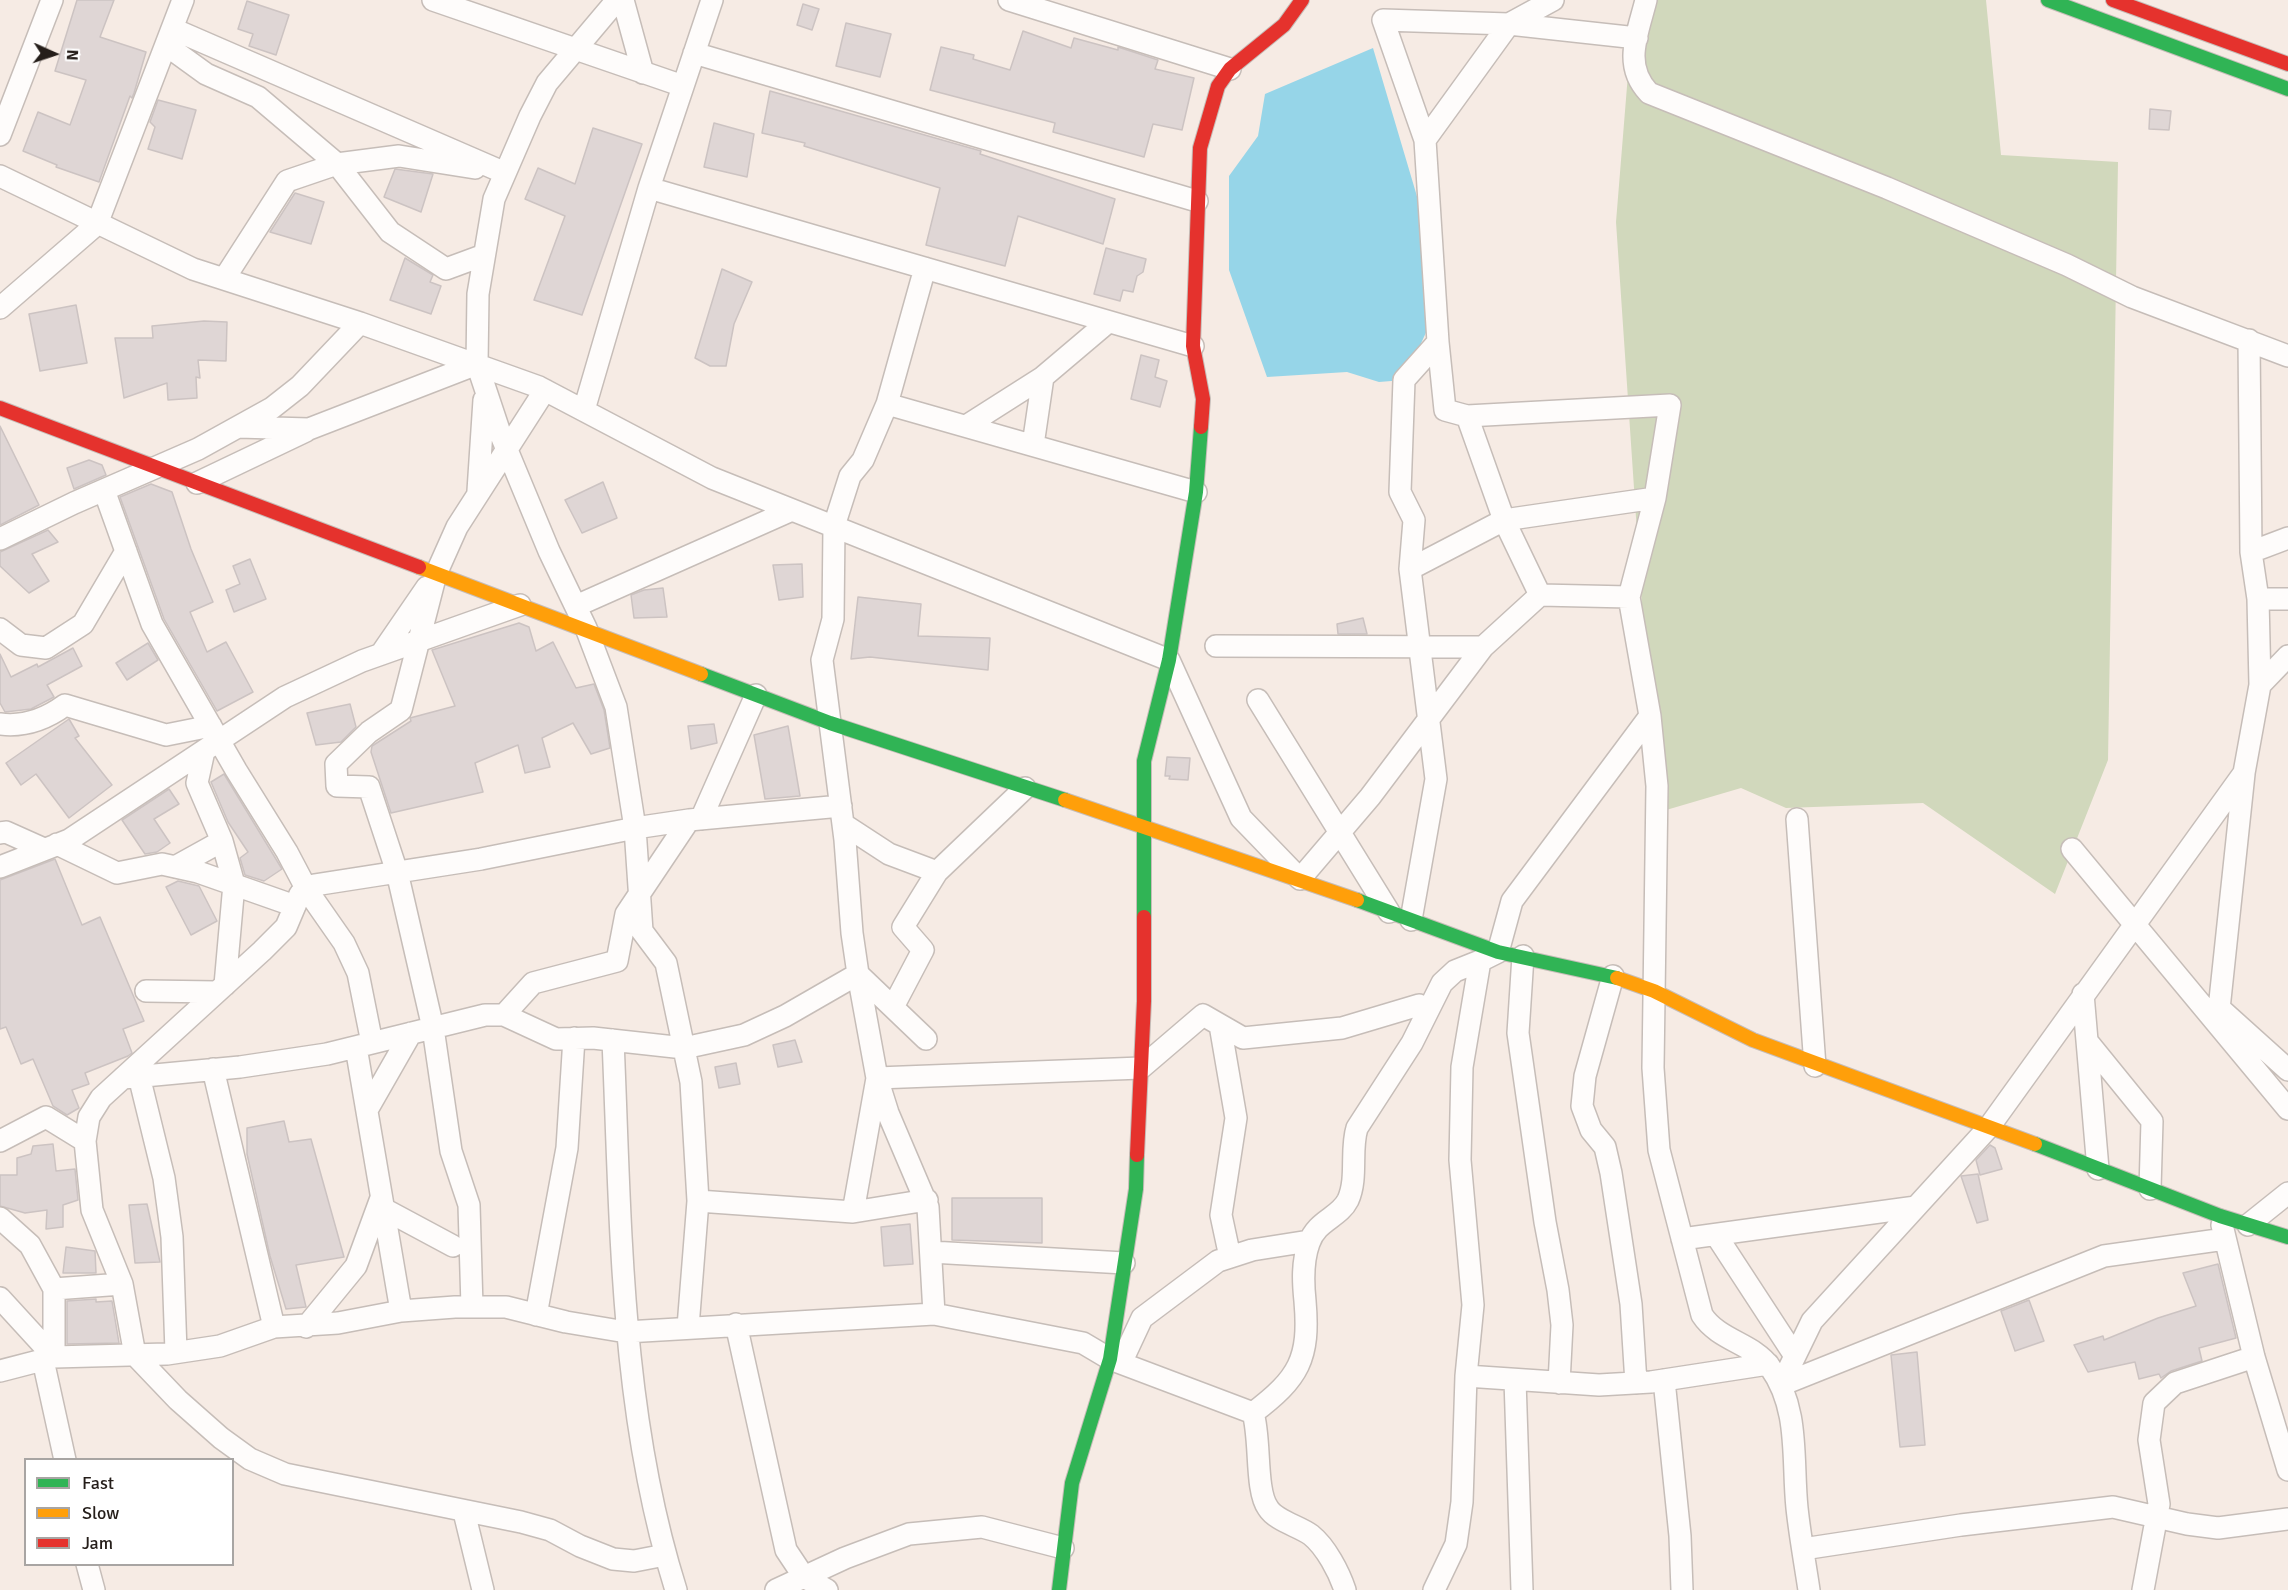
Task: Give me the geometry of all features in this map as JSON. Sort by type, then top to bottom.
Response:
[{"type":"street","points":[[0,135],[52,0]]},
{"type":"street","points":[[0,308],[97,224],[183,0]]},
{"type":"street","points":[[433,0],[475,7],[575,50],[683,86]]},
{"type":"street","points":[[584,410],[649,188],[712,0]]},
{"type":"street","points":[[1009,0],[1230,69]]},
{"type":"street","points":[[1116,1361],[1124,1263],[1136,1188],[1144,1001],[1143,761],[1169,660],[1196,492],[1203,399],[1193,346],[1200,148],[1218,86],[1230,69],[1284,25],[1302,0]]},
{"type":"street","points":[[1425,140],[1509,24],[1553,0]]},
{"type":"street","points":[[1646,0],[1633,55],[1637,81],[1649,93],[1898,193],[2067,265],[2132,297],[2288,356]]},
{"type":"street","points":[[2048,0],[2288,90]]},
{"type":"street","points":[[2113,0],[2288,64]]},
{"type":"street","points":[[643,73],[622,4],[575,50],[547,83],[494,198],[478,294],[477,364],[507,450],[587,631],[615,707],[635,828],[642,931],[666,963],[691,1082],[698,1201],[688,1327]]},
{"type":"street","points":[[1637,38],[1509,24],[1383,20],[1425,140],[1438,342],[1445,410],[1467,416],[1670,405],[1655,498],[1629,597],[1650,716],[1657,786],[1653,1068],[1659,1150],[1702,1315],[1709,1325],[1768,1364],[1782,1384],[1792,1411],[1797,1509],[1809,1590]]},
{"type":"street","points":[[170,37],[206,74],[258,97],[337,164],[390,232],[446,269],[484,255]]},
{"type":"street","points":[[170,37],[505,173]]},
{"type":"street","points":[[694,53],[1197,201]]},
{"type":"street","points":[[224,279],[287,181],[337,164],[399,156],[505,173]]},
{"type":"street","points":[[0,176],[193,269],[360,323],[545,390],[712,478],[1169,660],[1241,818],[1300,879]]},
{"type":"street","points":[[649,188],[1193,346]]},
{"type":"street","points":[[925,268],[887,404],[863,460],[850,476],[834,526],[833,619],[822,660],[842,815],[852,933],[858,974],[877,1078],[892,1128],[927,1200],[934,1314]]},
{"type":"street","points":[[966,426],[1043,377],[1108,322]]},
{"type":"street","points":[[0,539],[155,467],[272,408],[300,386],[360,323]]},
{"type":"street","points":[[2219,1009],[2244,773],[2260,685],[2258,599],[2251,552],[2249,340]]},
{"type":"street","points":[[1412,920],[1436,779],[1422,647],[1410,569],[1414,520],[1400,492],[1404,380],[1438,342]]},
{"type":"street","points":[[197,483],[309,429],[477,364]]},
{"type":"street","points":[[1033,445],[1043,377]]},
{"type":"street","points":[[477,496],[485,387]]},
{"type":"street","points":[[472,1307],[469,1204],[451,1151],[433,1028],[397,872],[369,787],[337,786],[336,764],[369,732],[401,710],[436,574],[457,527],[545,390]]},
{"type":"street","points":[[887,404],[1196,492]]},
{"type":"street","points":[[0,408],[830,723],[1300,879],[1412,920],[1489,957]]},
{"type":"street","points":[[1467,416],[1504,520],[1540,595]]},
{"type":"street","points":[[236,427],[309,429]]},
{"type":"street","points":[[104,490],[152,624],[211,739],[287,852],[301,898],[344,943],[358,973],[367,1110],[401,1311]]},
{"type":"street","points":[[1410,569],[1504,520],[1655,498]]},
{"type":"street","points":[[576,606],[792,510]]},
{"type":"street","points":[[2251,552],[2288,538]]},
{"type":"street","points":[[0,629],[21,645],[46,648],[83,624],[126,551]]},
{"type":"street","points":[[381,654],[436,574]]},
{"type":"street","points":[[1300,879],[1340,832],[1483,647],[1540,595],[1629,597]]},
{"type":"street","points":[[2258,599],[2288,599]]},
{"type":"street","points":[[0,867],[51,847],[139,796],[211,739],[285,697],[381,654],[520,605]]},
{"type":"street","points":[[1216,646],[1483,647]]},
{"type":"street","points":[[2260,685],[2288,656]]},
{"type":"street","points":[[504,1015],[533,983],[617,961],[626,914],[695,819],[756,695]]},
{"type":"street","points":[[1258,700],[1389,912]]},
{"type":"street","points":[[0,724],[16,726],[50,716],[65,705],[166,735],[211,739]]},
{"type":"street","points":[[1434,1590],[1456,1544],[1462,1502],[1467,1376],[1473,1305],[1460,1160],[1462,1067],[1489,957],[1512,901],[1650,716]]},
{"type":"street","points":[[211,739],[197,783],[222,841],[234,884],[221,989]]},
{"type":"street","points":[[1782,1384],[1812,1322],[1989,1127],[2244,773]]},
{"type":"street","points":[[893,1007],[923,950],[903,927],[937,872],[1025,788]]},
{"type":"street","points":[[665,1555],[634,1561],[613,1559],[580,1546],[550,1530],[285,1474],[250,1459],[178,1400],[135,1355],[122,1284],[92,1210],[85,1141],[89,1117],[101,1098],[131,1077],[286,927],[301,898],[314,885],[492,857],[635,828],[695,819],[842,815],[888,854],[937,872]]},
{"type":"street","points":[[1797,819],[1815,1064]]},
{"type":"street","points":[[0,833],[6,832],[51,847],[117,873],[162,864],[234,884],[301,898]]},
{"type":"street","points":[[175,867],[222,841]]},
{"type":"street","points":[[2072,849],[2281,1093],[2288,1109]]},
{"type":"street","points":[[1523,956],[1518,1033],[1545,1222],[1558,1290],[1562,1325],[1559,1383]]},
{"type":"street","points":[[1253,1413],[1293,1378],[1304,1353],[1308,1334],[1303,1281],[1309,1241],[1319,1224],[1342,1208],[1348,1200],[1353,1140],[1357,1128],[1413,1043],[1442,983],[1455,971],[1489,957],[1523,956],[1613,976],[1654,992],[1753,1040],[1815,1064],[1989,1127],[2220,1216],[2288,1237]]},
{"type":"street","points":[[2165,960],[2288,1070]]},
{"type":"street","points":[[858,974],[926,1039]]},
{"type":"street","points":[[131,1077],[327,1054],[485,1015],[504,1015],[556,1038],[613,1040],[684,1048],[744,1035],[785,1016],[858,974]]},
{"type":"street","points":[[1613,976],[1587,1065],[1582,1106],[1591,1130],[1605,1147],[1611,1173],[1630,1304],[1636,1383]]},
{"type":"street","points":[[146,991],[221,989]]},
{"type":"street","points":[[2083,994],[2098,1169]]},
{"type":"street","points":[[877,1078],[1141,1068],[1203,1015],[1243,1038],[1342,1028],[1419,1005]]},
{"type":"street","points":[[1220,1025],[1236,1118],[1221,1215],[1230,1257]]},
{"type":"street","points":[[367,1110],[411,1033]]},
{"type":"street","points":[[536,1315],[567,1148],[574,1038]]},
{"type":"street","points":[[613,1040],[626,1332],[644,1457],[665,1555],[676,1590]]},
{"type":"street","points":[[2087,1041],[2152,1121],[2150,1189]]},
{"type":"street","points":[[213,1069],[274,1327]]},
{"type":"street","points":[[131,1077],[164,1178],[172,1237],[176,1352]]},
{"type":"street","points":[[853,1212],[877,1078]]},
{"type":"street","points":[[1,1141],[46,1117],[85,1141]]},
{"type":"street","points":[[2248,1225],[2288,1193]]},
{"type":"street","points":[[698,1201],[853,1212],[927,1200]]},
{"type":"street","points":[[383,1204],[453,1246]]},
{"type":"street","points":[[306,1327],[356,1266],[383,1204]]},
{"type":"street","points":[[1682,1239],[1916,1207]]},
{"type":"street","points":[[2220,1216],[2254,1357],[2288,1470]]},
{"type":"street","points":[[0,1218],[30,1245],[54,1289],[49,1358],[65,1458]]},
{"type":"street","points":[[1716,1235],[1795,1356]]},
{"type":"street","points":[[1782,1384],[2104,1256],[2225,1239]]},
{"type":"street","points":[[1059,1590],[1072,1483],[1116,1361],[1142,1317],[1209,1268],[1230,1257],[1252,1250],[1309,1241]]},
{"type":"street","points":[[931,1252],[1124,1263]]},
{"type":"street","points":[[54,1289],[122,1284]]},
{"type":"street","points":[[0,1298],[49,1358]]},
{"type":"street","points":[[0,1371],[49,1358],[135,1355],[220,1346],[274,1327],[306,1327],[401,1311],[506,1307],[626,1332],[934,1314],[1083,1342],[1116,1361],[1253,1413]]},
{"type":"street","points":[[736,1324],[786,1550],[804,1577],[827,1590]]},
{"type":"street","points":[[2143,1590],[2159,1504],[2149,1440],[2154,1403],[2175,1383],[2254,1357]]},
{"type":"street","points":[[1467,1376],[1599,1385],[1664,1380],[1768,1364]]},
{"type":"street","points":[[1515,1380],[1522,1590]]},
{"type":"street","points":[[1664,1380],[1680,1536],[1682,1590]]},
{"type":"street","points":[[1253,1413],[1258,1428],[1262,1499],[1269,1511],[1312,1536],[1340,1574],[1345,1590]]},
{"type":"street","points":[[1803,1549],[1961,1525],[2113,1508],[2218,1528],[2288,1519]]},
{"type":"street","points":[[464,1512],[483,1590]]},
{"type":"street","points":[[776,1590],[909,1534],[982,1527],[1064,1548]]},
{"type":"street","points":[[88,1566],[94,1590]]},
{"type":"green space","points":[[1634,0],[1986,0],[2001,155],[2118,162],[2108,760],[2055,894],[1923,803],[1786,808],[1741,788],[1656,813],[1616,222]]},
{"type":"water","points":[[1373,48],[1432,247],[1436,311],[1404,380],[1379,382],[1347,372],[1267,377],[1229,270],[1229,176],[1258,136],[1265,94]]},
{"type":"building","points":[[77,0],[114,0],[100,37],[146,52],[134,93],[132,98],[130,96],[99,182],[56,167],[57,165],[23,151],[38,112],[70,125],[86,80],[55,71]]},
{"type":"building","points":[[247,1],[289,15],[276,55],[249,46],[253,34],[238,29]]},
{"type":"building","points":[[803,4],[819,9],[812,30],[797,25]]},
{"type":"building","points":[[846,23],[891,34],[880,77],[836,66]]},
{"type":"building","points":[[1023,31],[1071,48],[1074,38],[1118,50],[1118,47],[1158,60],[1155,69],[1194,78],[1182,130],[1153,124],[1144,157],[1053,132],[1055,123],[930,90],[941,47],[974,55],[973,59],[1010,70]]},
{"type":"building","points":[[770,91],[981,151],[980,154],[1115,199],[1103,244],[1018,216],[1005,266],[926,245],[940,188],[804,146],[805,143],[762,133]]},
{"type":"building","points":[[158,100],[196,110],[182,159],[148,149],[155,127],[150,122]]},
{"type":"building","points":[[2150,109],[2171,111],[2169,130],[2149,129]]},
{"type":"building","points":[[714,123],[754,134],[747,177],[704,167]]},
{"type":"building","points":[[593,128],[642,144],[582,315],[534,300],[565,216],[525,199],[538,168],[575,184]]},
{"type":"building","points":[[395,169],[433,174],[421,212],[384,197]]},
{"type":"building","points":[[295,193],[324,202],[311,244],[270,232]]},
{"type":"building","points":[[1106,248],[1146,259],[1143,272],[1137,276],[1133,292],[1123,290],[1120,301],[1094,294]]},
{"type":"building","points":[[405,258],[433,275],[430,282],[441,286],[431,314],[390,300]]},
{"type":"building","points":[[722,269],[752,282],[734,324],[726,366],[710,366],[695,358]]},
{"type":"building","points":[[76,305],[87,363],[40,371],[29,314]]},
{"type":"building","points":[[204,321],[227,322],[226,361],[198,360],[200,378],[196,377],[197,398],[168,400],[167,383],[124,398],[115,338],[153,338],[152,326]]},
{"type":"building","points":[[1141,355],[1159,360],[1155,377],[1167,381],[1160,407],[1131,399]]},
{"type":"building","points":[[0,426],[39,505],[0,525]]},
{"type":"building","points":[[89,460],[102,465],[106,475],[74,489],[67,468]]},
{"type":"building","points":[[603,482],[617,518],[582,533],[565,500]]},
{"type":"building","points":[[151,484],[172,492],[191,549],[213,602],[190,612],[207,652],[226,642],[253,692],[217,711],[164,619],[120,497]]},
{"type":"building","points":[[48,530],[58,542],[32,554],[49,581],[29,593],[0,566],[0,552]]},
{"type":"building","points":[[250,559],[266,599],[234,612],[226,590],[240,584],[233,566]]},
{"type":"building","points":[[802,564],[803,597],[779,600],[773,565]]},
{"type":"building","points":[[663,588],[667,617],[634,618],[631,595],[644,590]]},
{"type":"building","points":[[858,597],[921,604],[918,636],[990,638],[988,670],[870,657],[851,659]]},
{"type":"building","points":[[1363,618],[1367,634],[1338,634],[1337,624]]},
{"type":"building","points":[[519,623],[529,627],[536,651],[553,642],[576,688],[594,684],[604,710],[610,748],[591,754],[573,723],[542,738],[550,767],[525,773],[518,745],[475,763],[483,792],[391,813],[371,752],[372,746],[411,721],[410,718],[455,706],[432,650]]},
{"type":"building","points":[[148,643],[158,660],[127,680],[116,663]]},
{"type":"building","points":[[73,648],[82,666],[47,685],[54,697],[31,709],[5,712],[0,703],[0,654],[11,677],[37,664],[38,667]]},
{"type":"building","points":[[350,704],[356,727],[341,742],[316,745],[307,713]]},
{"type":"building","points":[[69,719],[79,736],[75,738],[112,785],[69,818],[36,774],[21,785],[6,763]]},
{"type":"building","points":[[714,724],[717,743],[691,749],[688,726]]},
{"type":"building","points":[[788,726],[800,796],[765,799],[754,735]]},
{"type":"building","points":[[1167,757],[1190,758],[1188,780],[1169,779],[1170,776],[1165,776]]},
{"type":"building","points":[[224,774],[282,869],[264,881],[245,875],[240,858],[248,852],[228,822],[211,782]]},
{"type":"building","points":[[169,789],[179,804],[154,819],[170,843],[157,852],[145,854],[122,820]]},
{"type":"building","points":[[55,859],[82,925],[100,917],[144,1021],[123,1029],[132,1053],[85,1073],[89,1084],[72,1090],[79,1108],[67,1115],[53,1106],[33,1059],[21,1064],[6,1027],[0,1029],[0,880]]},
{"type":"building","points":[[178,881],[199,886],[217,921],[191,935],[166,887]]},
{"type":"building","points":[[795,1040],[802,1062],[778,1067],[773,1045]]},
{"type":"building","points":[[736,1063],[740,1084],[719,1088],[715,1067]]},
{"type":"building","points":[[284,1121],[289,1142],[311,1139],[344,1257],[296,1265],[306,1307],[286,1309],[270,1256],[247,1154],[247,1128]]},
{"type":"building","points":[[53,1144],[56,1171],[75,1169],[78,1200],[63,1205],[63,1227],[46,1229],[47,1210],[25,1213],[0,1206],[0,1175],[17,1175],[17,1158],[31,1154],[33,1146]]},
{"type":"building","points":[[1990,1145],[1995,1148],[2002,1169],[1980,1175],[1976,1160]]},
{"type":"building","points":[[1978,1174],[1988,1220],[1977,1223],[1961,1176]]},
{"type":"building","points":[[952,1198],[1042,1198],[1042,1243],[952,1240]]},
{"type":"building","points":[[147,1204],[160,1262],[135,1263],[129,1205]]},
{"type":"building","points":[[910,1224],[913,1264],[884,1266],[881,1227]]},
{"type":"building","points":[[66,1247],[95,1251],[96,1273],[63,1273]]},
{"type":"building","points":[[2218,1264],[2236,1338],[2199,1348],[2202,1361],[2171,1371],[2161,1378],[2159,1374],[2139,1379],[2135,1362],[2088,1372],[2074,1345],[2103,1336],[2104,1340],[2158,1318],[2196,1306],[2183,1273]]},
{"type":"building","points":[[96,1299],[96,1302],[112,1301],[119,1343],[67,1344],[67,1301]]},
{"type":"building","points":[[2029,1300],[2044,1341],[2015,1351],[2001,1311]]},
{"type":"building","points":[[1917,1352],[1925,1445],[1900,1447],[1891,1355]]},
{"type":"traffic: fast","points":[[2048,0],[2288,89]]},
{"type":"traffic: fast","points":[[1144,917],[1144,761],[1169,660],[1196,492],[1201,427]]},
{"type":"traffic: fast","points":[[701,674],[830,723],[1065,800]]},
{"type":"traffic: fast","points":[[1357,900],[1498,952],[1617,978]]},
{"type":"traffic: fast","points":[[2035,1144],[2220,1216],[2288,1237]]},
{"type":"traffic: fast","points":[[1059,1590],[1072,1483],[1110,1359],[1136,1189],[1137,1155]]},
{"type":"traffic: slow","points":[[419,567],[701,674]]},
{"type":"traffic: slow","points":[[1065,800],[1357,900]]},
{"type":"traffic: slow","points":[[1617,978],[1654,991],[1753,1040],[2035,1144]]},
{"type":"traffic: jam","points":[[1201,427],[1203,399],[1193,346],[1200,148],[1218,86],[1230,69],[1284,25],[1302,0]]},
{"type":"traffic: jam","points":[[2113,0],[2288,64]]},
{"type":"traffic: jam","points":[[0,408],[419,567]]},
{"type":"traffic: jam","points":[[1137,1155],[1144,1001],[1144,917]]}]
